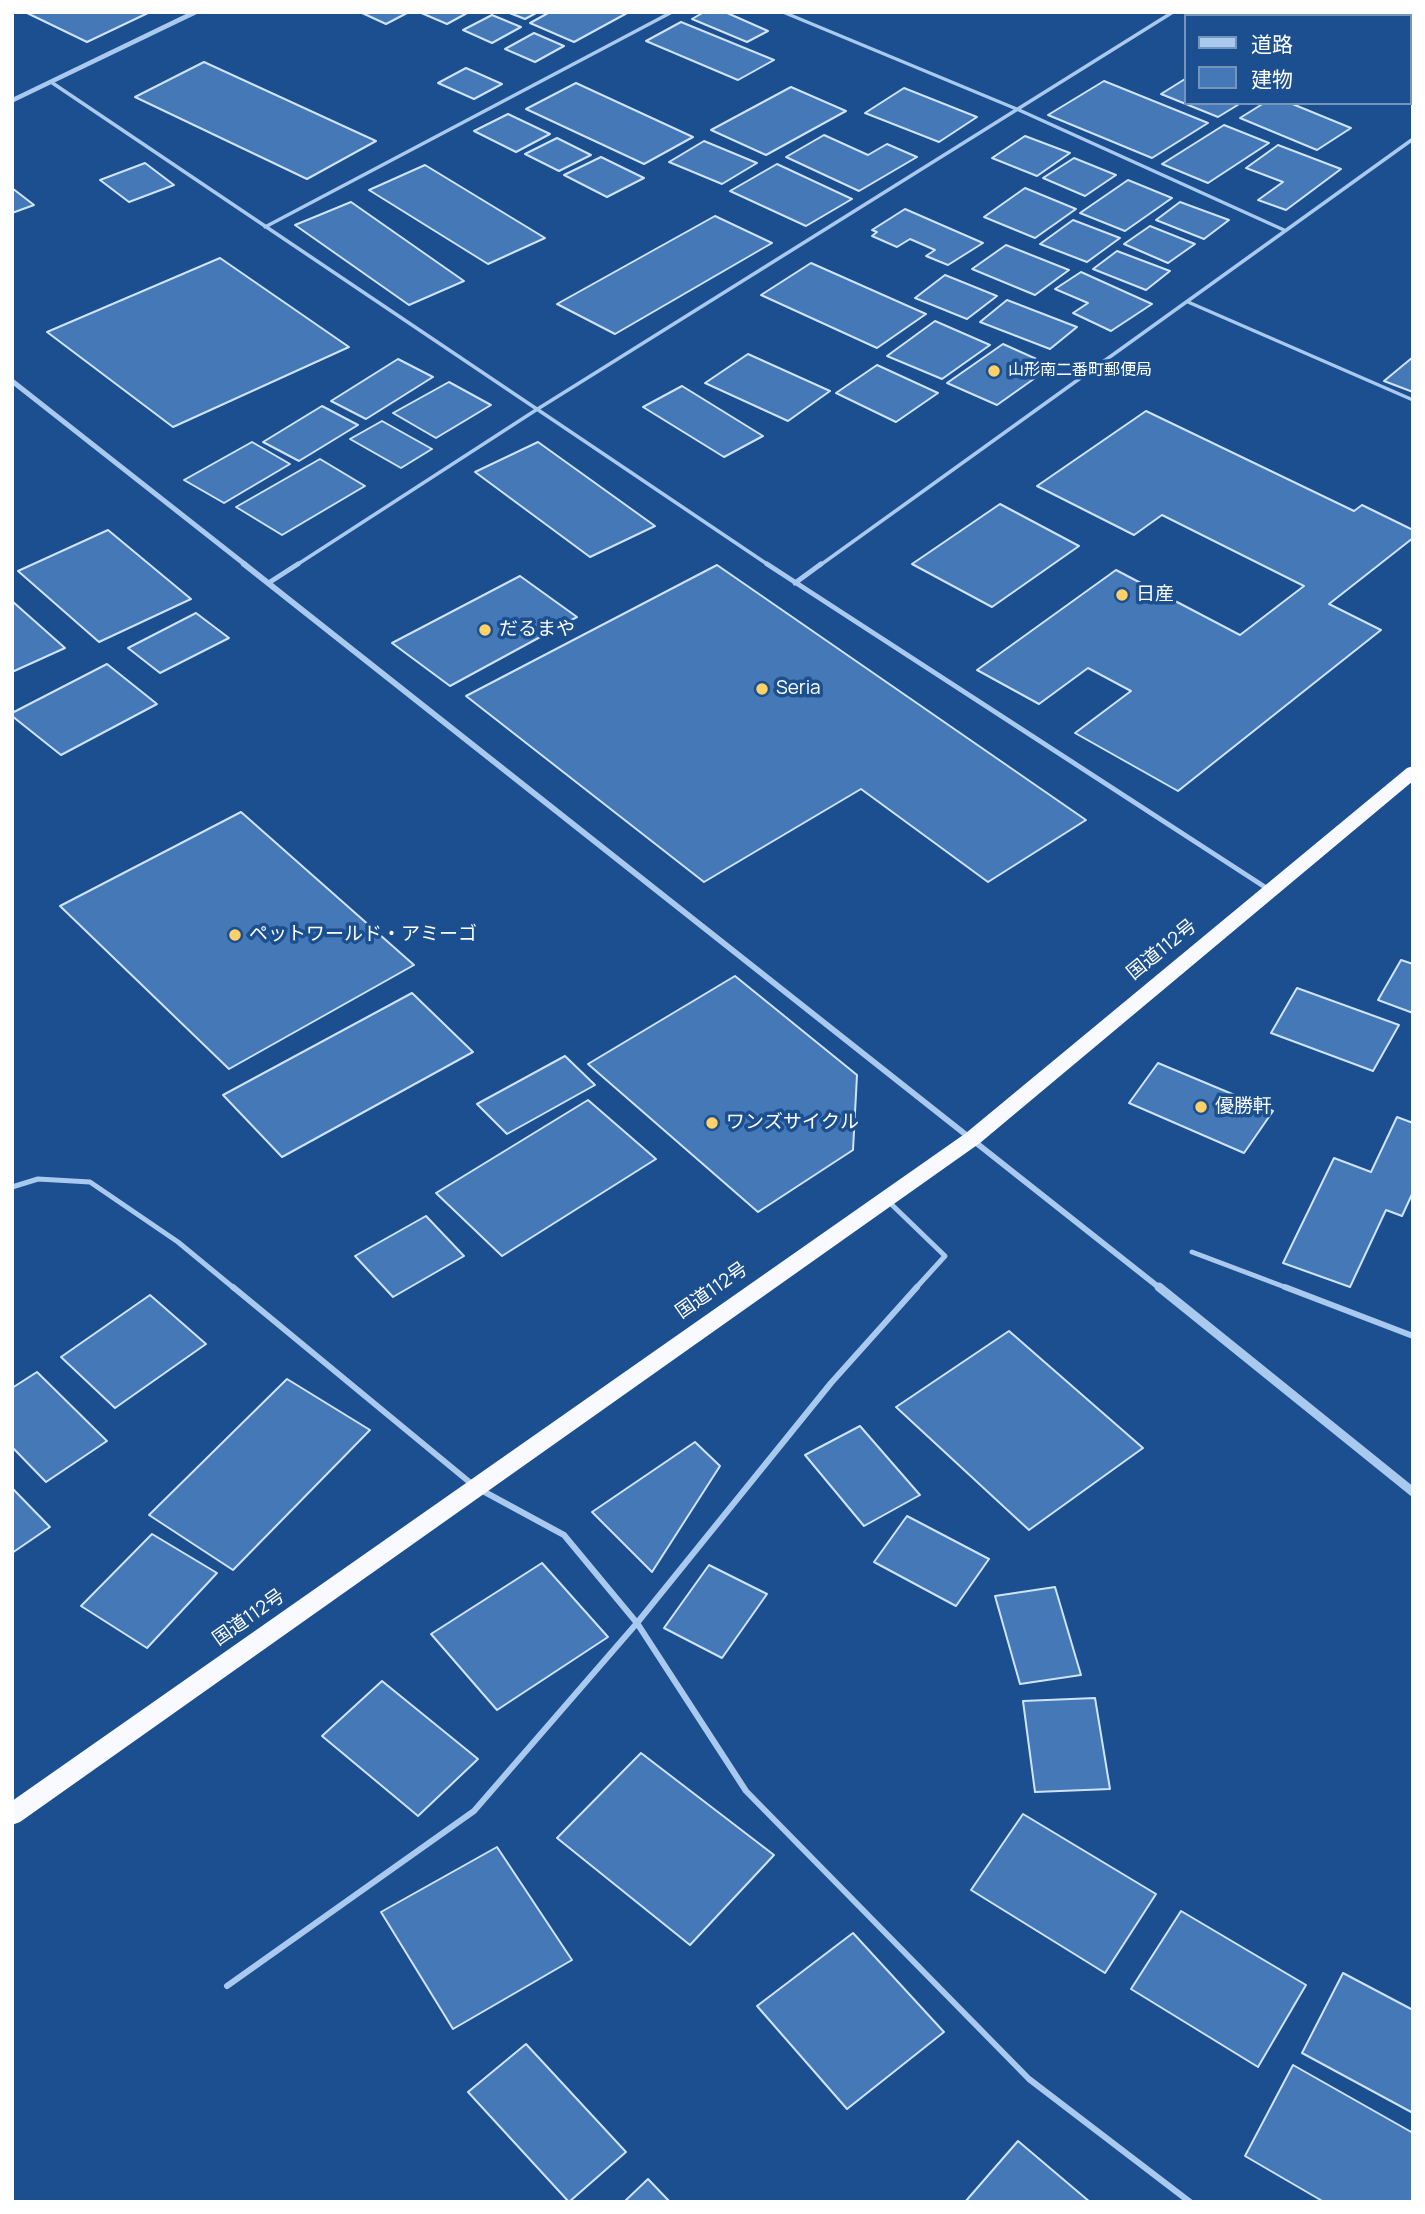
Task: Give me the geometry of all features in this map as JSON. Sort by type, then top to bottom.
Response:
[{"type":"highway","name":"国道112号","points":[[12,1815],[973,1138],[1413,772]]},
{"type":"street","points":[[12,101],[197,12]]},
{"type":"street","points":[[12,380],[973,1138],[1413,1492]]},
{"type":"lane","points":[[265,227],[672,12]]},
{"type":"lane","points":[[783,12],[1019,110],[1284,230]]},
{"type":"lane","points":[[270,582],[536,410],[1173,12]]},
{"type":"lane","points":[[51,82],[795,583],[1272,891]]},
{"type":"lane","points":[[795,583],[1413,139]]},
{"type":"lane","points":[[1188,302],[1413,400]]},
{"type":"lane","points":[[12,1187],[38,1179],[90,1182],[178,1242],[476,1487],[564,1535],[637,1623],[746,1791],[1029,2079],[1190,2202]]},
{"type":"lane","points":[[227,1986],[474,1811],[637,1623],[831,1383],[945,1256],[886,1199]]},
{"type":"lane","points":[[1192,1252],[1413,1336]]},
{"type":"building","points":[[25,12],[150,12],[87,42]]},
{"type":"building","points":[[360,12],[409,12],[386,24]]},
{"type":"building","points":[[419,12],[469,12],[447,24]]},
{"type":"building","points":[[507,12],[538,12],[525,19]]},
{"type":"building","points":[[550,12],[629,12],[574,42],[530,23]]},
{"type":"building","points":[[704,12],[725,12],[768,31],[747,42],[692,19]]},
{"type":"building","points":[[492,15],[521,27],[492,43],[463,30]]},
{"type":"building","points":[[681,22],[774,60],[738,80],[646,41]]},
{"type":"building","points":[[534,33],[564,46],[535,62],[505,49]]},
{"type":"building","points":[[204,62],[376,141],[307,179],[135,97]]},
{"type":"building","points":[[466,68],[502,84],[474,99],[438,83]]},
{"type":"building","points":[[1184,80],[1184,103],[1161,94]]},
{"type":"building","points":[[1104,81],[1208,123],[1152,158],[1048,115]]},
{"type":"building","points":[[576,83],[693,137],[644,164],[526,109]]},
{"type":"building","points":[[791,87],[846,111],[766,155],[711,130]]},
{"type":"building","points":[[904,88],[977,117],[939,142],[865,113]]},
{"type":"building","points":[[1188,105],[1238,105],[1218,117]]},
{"type":"building","points":[[1261,105],[1295,105],[1351,128],[1317,150],[1240,118]]},
{"type":"building","points":[[508,114],[550,134],[516,152],[474,131]]},
{"type":"building","points":[[1224,125],[1269,143],[1208,183],[1162,164]]},
{"type":"building","points":[[824,135],[868,155],[887,144],[917,157],[859,191],[786,157]]},
{"type":"building","points":[[1025,136],[1070,153],[1037,176],[992,158]]},
{"type":"building","points":[[557,138],[591,155],[559,171],[525,154]]},
{"type":"building","points":[[704,141],[757,163],[722,184],[669,162]]},
{"type":"building","points":[[1278,145],[1341,169],[1286,210],[1258,200],[1283,182],[1246,168]]},
{"type":"building","points":[[601,157],[644,178],[607,197],[564,175]]},
{"type":"building","points":[[1074,158],[1116,175],[1085,196],[1043,178]]},
{"type":"building","points":[[145,163],[174,185],[129,202],[100,180]]},
{"type":"building","points":[[777,164],[852,199],[806,226],[730,191]]},
{"type":"building","points":[[425,165],[545,238],[488,264],[369,190]]},
{"type":"building","points":[[1128,180],[1172,198],[1125,231],[1080,213]]},
{"type":"building","points":[[12,188],[34,205],[12,213]]},
{"type":"building","points":[[1025,188],[1076,209],[1035,238],[984,217]]},
{"type":"building","points":[[351,202],[464,281],[409,305],[295,225]]},
{"type":"building","points":[[1180,202],[1229,220],[1204,239],[1156,220]]},
{"type":"building","points":[[905,209],[983,243],[948,265],[926,256],[935,250],[910,239],[897,247],[872,236],[877,232],[872,230]]},
{"type":"building","points":[[715,216],[772,243],[615,334],[557,304]]},
{"type":"building","points":[[1073,220],[1120,238],[1087,262],[1040,244]]},
{"type":"building","points":[[1150,226],[1195,244],[1168,263],[1124,244]]},
{"type":"building","points":[[1006,245],[1069,270],[1035,295],[972,269]]},
{"type":"building","points":[[1117,251],[1170,271],[1146,290],[1093,269]]},
{"type":"building","points":[[220,258],[349,347],[173,427],[47,332]]},
{"type":"building","points":[[811,263],[926,314],[877,348],[761,295]]},
{"type":"building","points":[[1081,272],[1152,304],[1111,331],[1073,313],[1088,303],[1055,289]]},
{"type":"building","points":[[945,275],[997,296],[967,319],[915,298]]},
{"type":"building","points":[[1007,300],[1077,327],[1050,349],[980,322]]},
{"type":"building","points":[[935,321],[990,345],[942,379],[887,356]]},
{"type":"building","points":[[1003,344],[1052,366],[997,405],[947,383]]},
{"type":"building","points":[[748,354],[830,391],[788,421],[705,383]]},
{"type":"building","points":[[1413,357],[1413,392],[1384,381]]},
{"type":"building","points":[[398,359],[433,377],[366,419],[331,401]]},
{"type":"building","points":[[877,365],[938,393],[896,422],[836,393]]},
{"type":"building","points":[[449,382],[491,405],[436,438],[393,413]]},
{"type":"building","points":[[682,386],[763,436],[724,457],[643,407]]},
{"type":"building","points":[[322,406],[358,425],[299,461],[263,442]]},
{"type":"building","name":"日産","points":[[1146,411],[1354,511],[1362,505],[1413,530],[1413,538],[1329,604],[1381,630],[1178,791],[1075,733],[1131,691],[1088,668],[1039,704],[977,670],[1116,570],[1240,635],[1304,586],[1162,515],[1134,535],[1037,486]]},
{"type":"building","points":[[382,421],[432,449],[401,468],[350,439]]},
{"type":"building","points":[[252,442],[290,464],[224,503],[184,480]]},
{"type":"building","points":[[538,442],[655,526],[590,557],[475,472]]},
{"type":"building","points":[[320,459],[365,486],[282,535],[236,507]]},
{"type":"building","points":[[1000,504],[1079,546],[992,607],[912,564]]},
{"type":"building","points":[[108,530],[191,599],[99,642],[18,571]]},
{"type":"building","points":[[717,565],[1086,820],[988,882],[861,789],[704,882],[466,696]]},
{"type":"building","name":"だるまや","points":[[520,576],[577,617],[450,686],[392,643]]},
{"type":"building","points":[[12,601],[65,648],[12,672]]},
{"type":"building","points":[[196,613],[229,638],[160,673],[128,648]]},
{"type":"building","points":[[107,664],[157,704],[61,755],[12,716],[12,713]]},
{"type":"building","name":"ペットワールド・アミーゴ","points":[[241,812],[414,965],[229,1069],[60,906]]},
{"type":"building","points":[[1401,960],[1413,964],[1413,1013],[1378,1000]]},
{"type":"building","points":[[735,976],[857,1075],[853,1150],[758,1212],[588,1064]]},
{"type":"building","points":[[1297,988],[1399,1025],[1373,1071],[1271,1033]]},
{"type":"building","points":[[412,993],[473,1052],[282,1157],[223,1095]]},
{"type":"building","points":[[565,1056],[595,1085],[507,1134],[477,1104]]},
{"type":"building","name":"優勝軒","points":[[1158,1063],[1273,1111],[1244,1153],[1129,1103]]},
{"type":"building","points":[[588,1100],[656,1159],[502,1256],[436,1193]]},
{"type":"building","points":[[1397,1117],[1413,1123],[1413,1192],[1402,1216],[1386,1210],[1350,1287],[1283,1263],[1334,1158],[1371,1172]]},
{"type":"building","points":[[426,1216],[464,1256],[393,1297],[355,1256]]},
{"type":"building","points":[[150,1295],[206,1344],[115,1408],[61,1357]]},
{"type":"building","points":[[1009,1331],[1143,1448],[1029,1530],[896,1407]]},
{"type":"building","points":[[37,1372],[107,1441],[46,1482],[12,1447],[12,1388]]},
{"type":"building","points":[[287,1379],[370,1430],[233,1570],[149,1515]]},
{"type":"building","points":[[860,1426],[920,1495],[864,1526],[805,1455]]},
{"type":"building","points":[[695,1442],[720,1466],[652,1572],[592,1512]]},
{"type":"building","points":[[12,1488],[50,1527],[12,1553]]},
{"type":"building","points":[[907,1516],[989,1559],[956,1606],[874,1562]]},
{"type":"building","points":[[152,1534],[217,1573],[147,1648],[81,1606]]},
{"type":"building","points":[[542,1563],[608,1637],[497,1710],[431,1634]]},
{"type":"building","points":[[709,1565],[767,1594],[722,1658],[664,1628]]},
{"type":"building","points":[[1055,1587],[1081,1675],[1020,1684],[995,1596]]},
{"type":"building","points":[[382,1681],[478,1759],[418,1816],[322,1736]]},
{"type":"building","points":[[1095,1698],[1110,1789],[1035,1792],[1023,1701]]},
{"type":"building","points":[[641,1753],[774,1855],[690,1945],[557,1838]]},
{"type":"building","points":[[1023,1814],[1156,1894],[1105,1973],[971,1890]]},
{"type":"building","points":[[497,1847],[572,1960],[453,2029],[381,1912]]},
{"type":"building","points":[[1181,1911],[1306,1985],[1258,2067],[1131,1989]]},
{"type":"building","points":[[853,1933],[944,2032],[847,2109],[757,2006]]},
{"type":"building","points":[[1343,1973],[1413,2010],[1413,2113],[1302,2053]]},
{"type":"building","points":[[526,2044],[626,2152],[569,2202],[468,2092]]},
{"type":"building","points":[[1293,2065],[1413,2133],[1413,2202],[1324,2202],[1245,2156]]},
{"type":"building","points":[[1018,2141],[1090,2202],[965,2202]]},
{"type":"building","points":[[648,2179],[670,2202],[624,2202]]},
{"type":"place","name":"山形南二番町郵便局","points":[[994,371]]},
{"type":"place","name":"日産","points":[[1122,595]]},
{"type":"place","name":"だるまや","points":[[485,630]]},
{"type":"place","name":"Seria","points":[[762,689]]},
{"type":"place","name":"ペットワールド・アミーゴ","points":[[235,935]]},
{"type":"place","name":"優勝軒","points":[[1201,1107]]},
{"type":"place","name":"ワンズサイクル","points":[[712,1123]]}]
